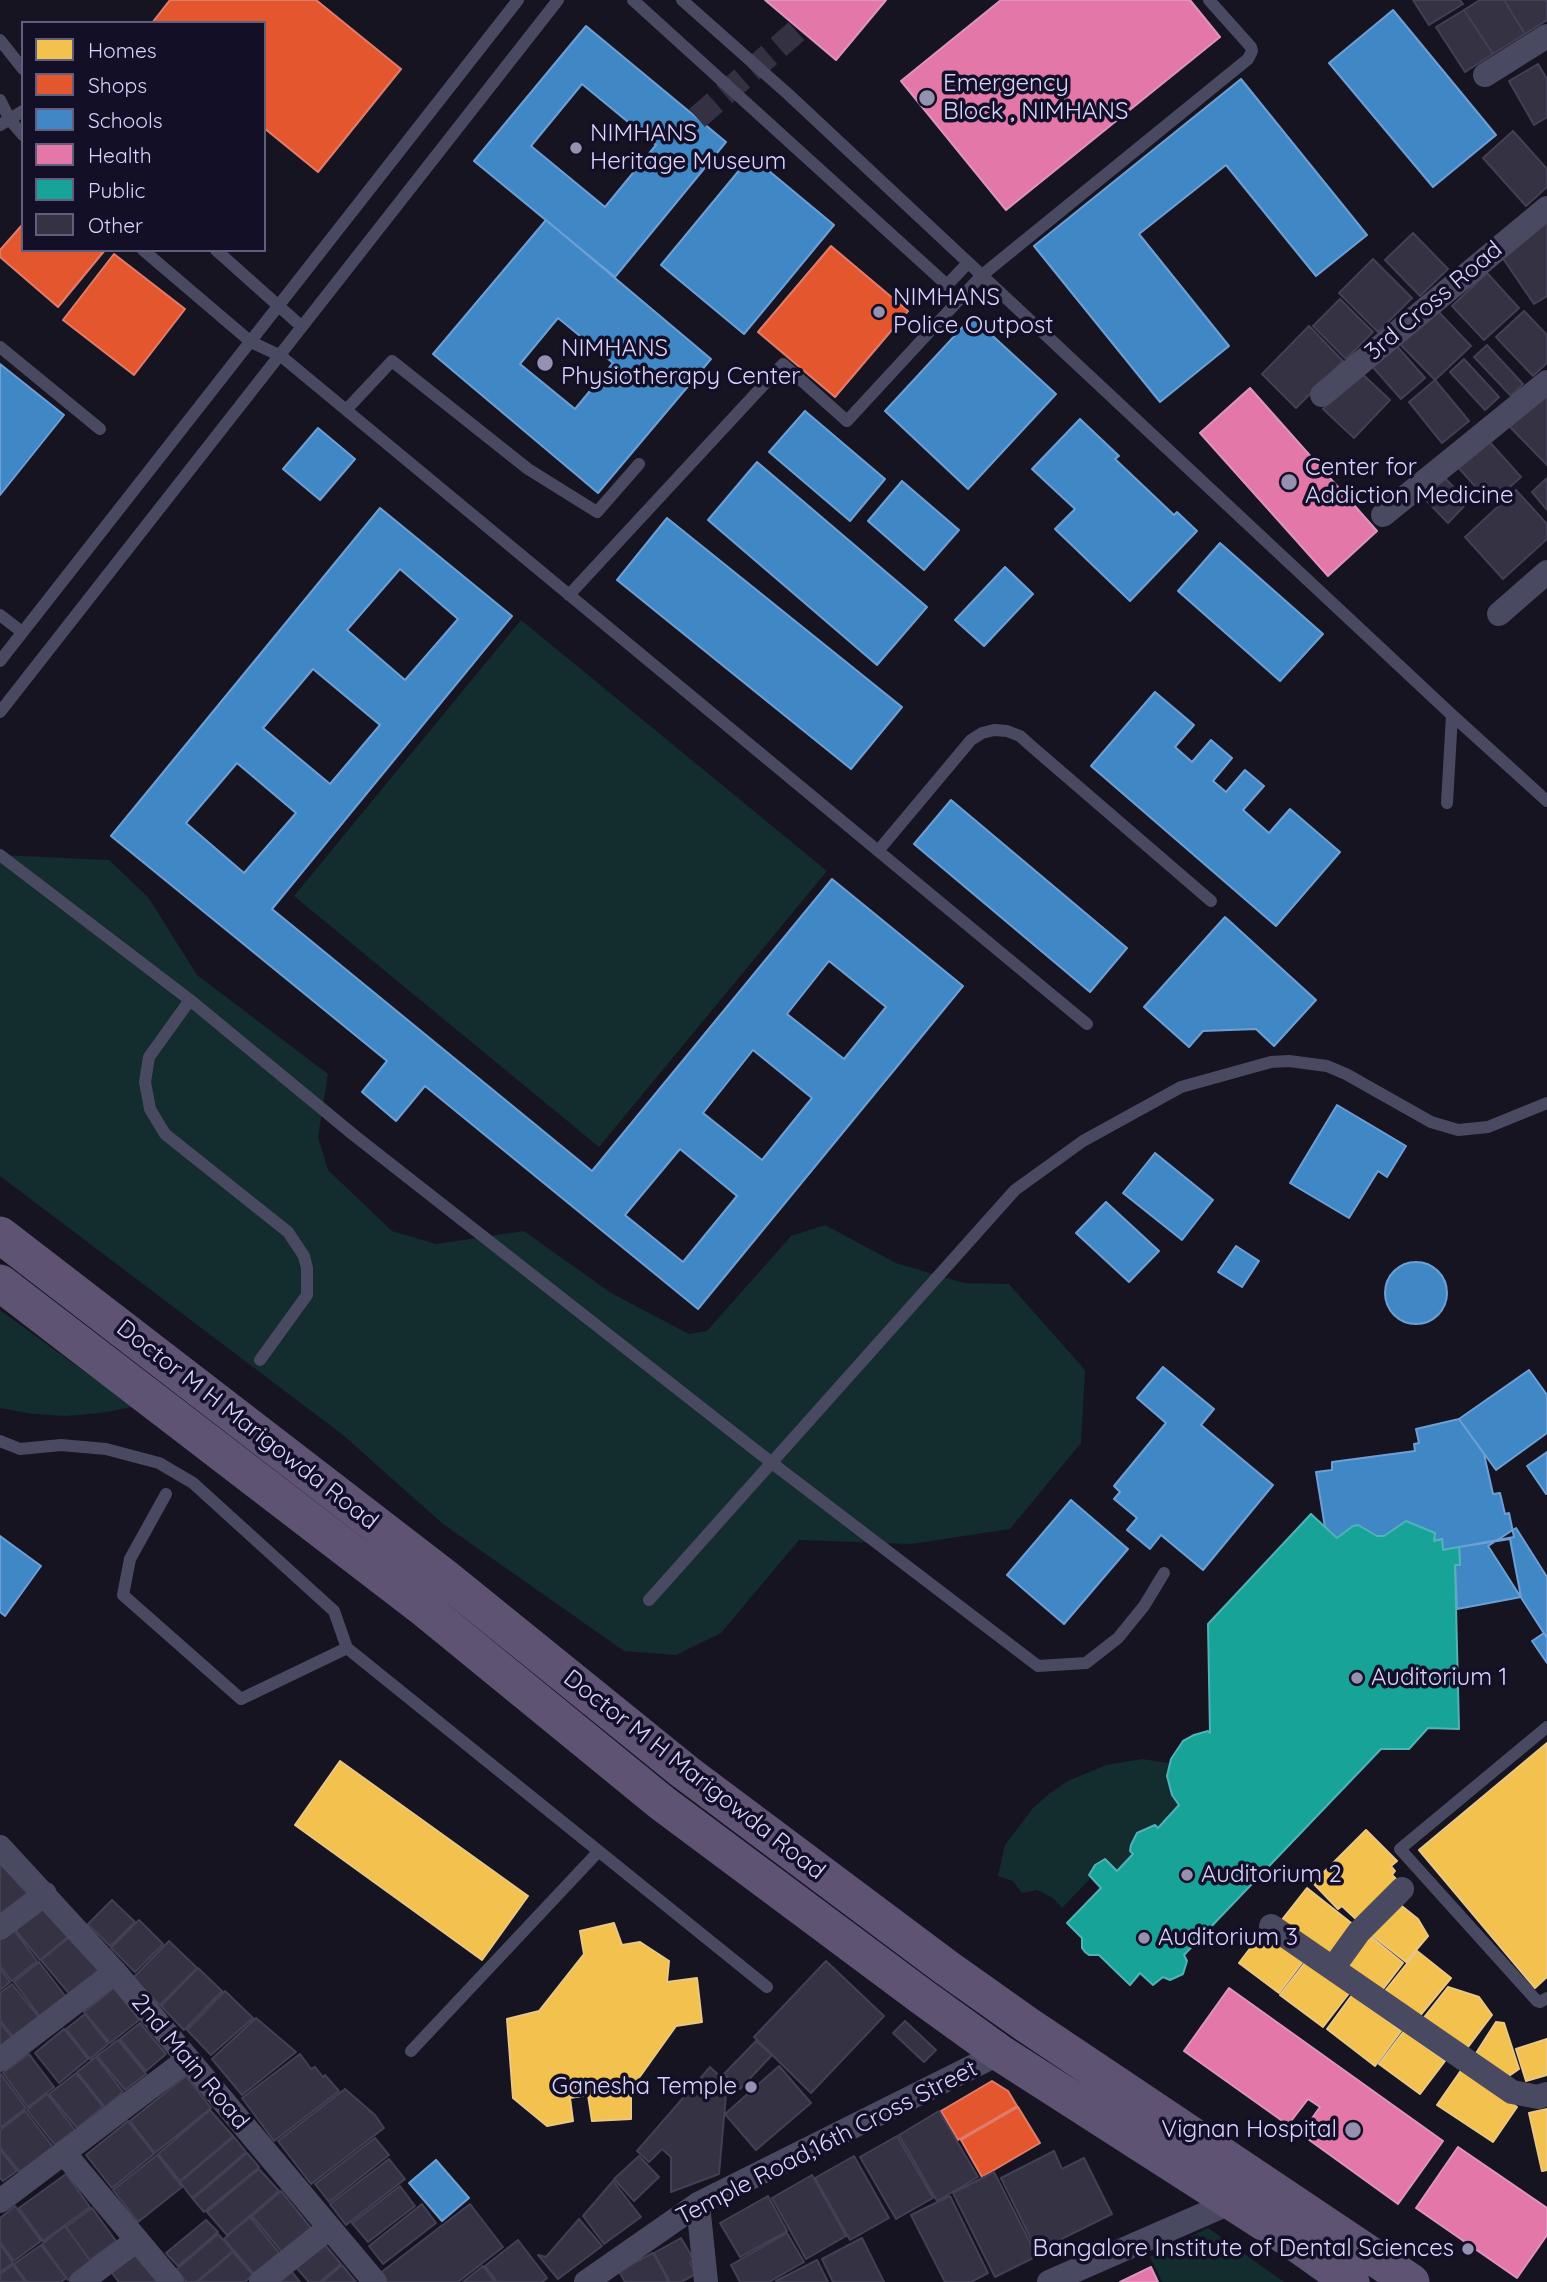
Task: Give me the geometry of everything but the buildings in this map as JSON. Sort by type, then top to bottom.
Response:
[{"type":"main road","name":"Doctor M H Marigowda Road","points":[[0,1235],[444,1577],[685,1772],[936,1960],[1026,2025],[1411,2282]]},
{"type":"main road","name":"Doctor M H Marigowda Road","points":[[0,1283],[421,1606],[662,1803],[1000,2053],[1232,2202],[1350,2282]]},
{"type":"street","points":[[1485,75],[1547,36]]},
{"type":"street","name":"3rd Cross Road","points":[[1322,395],[1547,208]]},
{"type":"street","points":[[1383,515],[1547,382]]},
{"type":"street","points":[[1499,614],[1547,572]]},
{"type":"street","name":"2nd Main Road","points":[[0,1847],[115,1972],[375,2282]]},
{"type":"street","points":[[1333,1968],[1359,1932],[1402,1889]]},
{"type":"street","points":[[0,1928],[45,1894]]},
{"type":"street","points":[[1271,1926],[1512,2092],[1538,2097],[1547,2094]]},
{"type":"street","points":[[0,2060],[115,1972]]},
{"type":"street","name":"Temple Road,16th Cross Street","points":[[586,2282],[698,2204],[1000,2053]]},
{"type":"street","points":[[0,2201],[188,2059]]},
{"type":"street","points":[[64,2153],[173,2282]]},
{"type":"street","points":[[1049,2282],[1232,2202]]},
{"type":"street","points":[[698,2204],[706,2282]]},
{"type":"street","points":[[261,2282],[329,2228]]},
{"type":"street","points":[[81,2282],[137,2240]]},
{"type":"lane","points":[[0,661],[518,0]]},
{"type":"lane","points":[[0,712],[558,0]]},
{"type":"lane","points":[[633,0],[947,285],[967,264]]},
{"type":"lane","points":[[682,0],[788,94],[967,264],[1547,801]]},
{"type":"lane","points":[[569,595],[783,364],[847,421],[981,276],[1248,59],[1251,47],[1209,0]]},
{"type":"lane","points":[[0,40],[21,66]]},
{"type":"lane","points":[[0,100],[5,123],[21,134]]},
{"type":"lane","points":[[5,123],[21,112]]},
{"type":"lane","points":[[146,252],[251,342],[281,356],[1087,1024]]},
{"type":"lane","points":[[218,252],[301,326]]},
{"type":"lane","points":[[0,347],[100,429]]},
{"type":"lane","points":[[346,410],[392,361],[528,469],[597,512],[639,464]]},
{"type":"lane","points":[[0,615],[22,632]]},
{"type":"lane","points":[[1447,803],[1452,715]]},
{"type":"lane","points":[[878,851],[971,740],[994,730],[1007,731],[1020,736],[1210,901]]},
{"type":"lane","points":[[0,855],[190,1000],[355,1136],[772,1463],[1038,1666],[1086,1663],[1118,1638],[1144,1606],[1164,1573]]},
{"type":"lane","points":[[190,1000],[149,1057],[145,1082],[150,1109],[165,1134],[288,1232],[304,1256],[307,1268],[307,1295],[260,1360]]},
{"type":"lane","points":[[649,1600],[1015,1191],[1083,1141],[1181,1087],[1271,1062],[1297,1061],[1327,1066],[1432,1122],[1458,1130],[1488,1128],[1547,1103]]},
{"type":"lane","points":[[0,1441],[20,1449],[61,1445],[106,1449],[159,1463],[193,1483],[334,1611],[347,1648],[767,1987]]},
{"type":"lane","points":[[166,1494],[130,1559],[123,1595],[242,1699],[347,1648]]},
{"type":"lane","points":[[1547,1727],[1399,1849],[1537,2001],[1547,1998]]},
{"type":"lane","points":[[411,2051],[599,1851]]},
{"type":"green space","points":[[521,620],[827,871],[599,1147],[294,896]]},
{"type":"green space","points":[[0,855],[109,860],[148,897],[197,975],[328,1074],[318,1137],[328,1170],[392,1231],[436,1244],[524,1231],[611,1293],[689,1334],[707,1331],[791,1236],[825,1225],[896,1263],[964,1283],[1009,1284],[1085,1370],[1081,1443],[1010,1529],[911,1544],[799,1540],[721,1633],[676,1655],[624,1651],[443,1524],[343,1435],[0,1176]]},
{"type":"green space","points":[[0,1310],[133,1407],[66,1416],[0,1408]]},
{"type":"green space","points":[[1142,1759],[1169,1763],[1168,1783],[1179,1805],[1158,1828],[1154,1825],[1137,1833],[1131,1845],[1130,1851],[1133,1854],[1117,1871],[1105,1859],[1099,1861],[1091,1869],[1089,1880],[1062,1908],[1053,1898],[1037,1890],[1022,1893],[1013,1881],[998,1876],[1005,1845],[1033,1808],[1050,1793],[1068,1781],[1106,1765]]},
{"type":"green space","points":[[1208,2228],[1284,2282],[1162,2282],[1150,2257]]},
{"type":"tunnel","points":[[697,118],[799,29]]},
{"type":"place","name":"Emergency Block , NIMHANS","points":[[927,98]]},
{"type":"place","name":"NIMHANS Heritage Museum","points":[[576,148]]},
{"type":"place","name":"NIMHANS Police Outpost","points":[[879,312]]},
{"type":"place","name":"NIMHANS Physiotherapy Center","points":[[545,363]]},
{"type":"place","name":"Center for Addiction Medicine","points":[[1289,482]]},
{"type":"place","name":"Auditorium 1","points":[[1357,1678]]},
{"type":"place","name":"Auditorium 2","points":[[1187,1875]]},
{"type":"place","name":"Auditorium 3","points":[[1144,1938]]},
{"type":"place","name":"Ganesha Temple","points":[[751,2087]]},
{"type":"place","name":"Vignan Hospital","points":[[1353,2130]]},
{"type":"place","name":"Bangalore Institute of Dental Sciences","points":[[1468,2249]]}]
